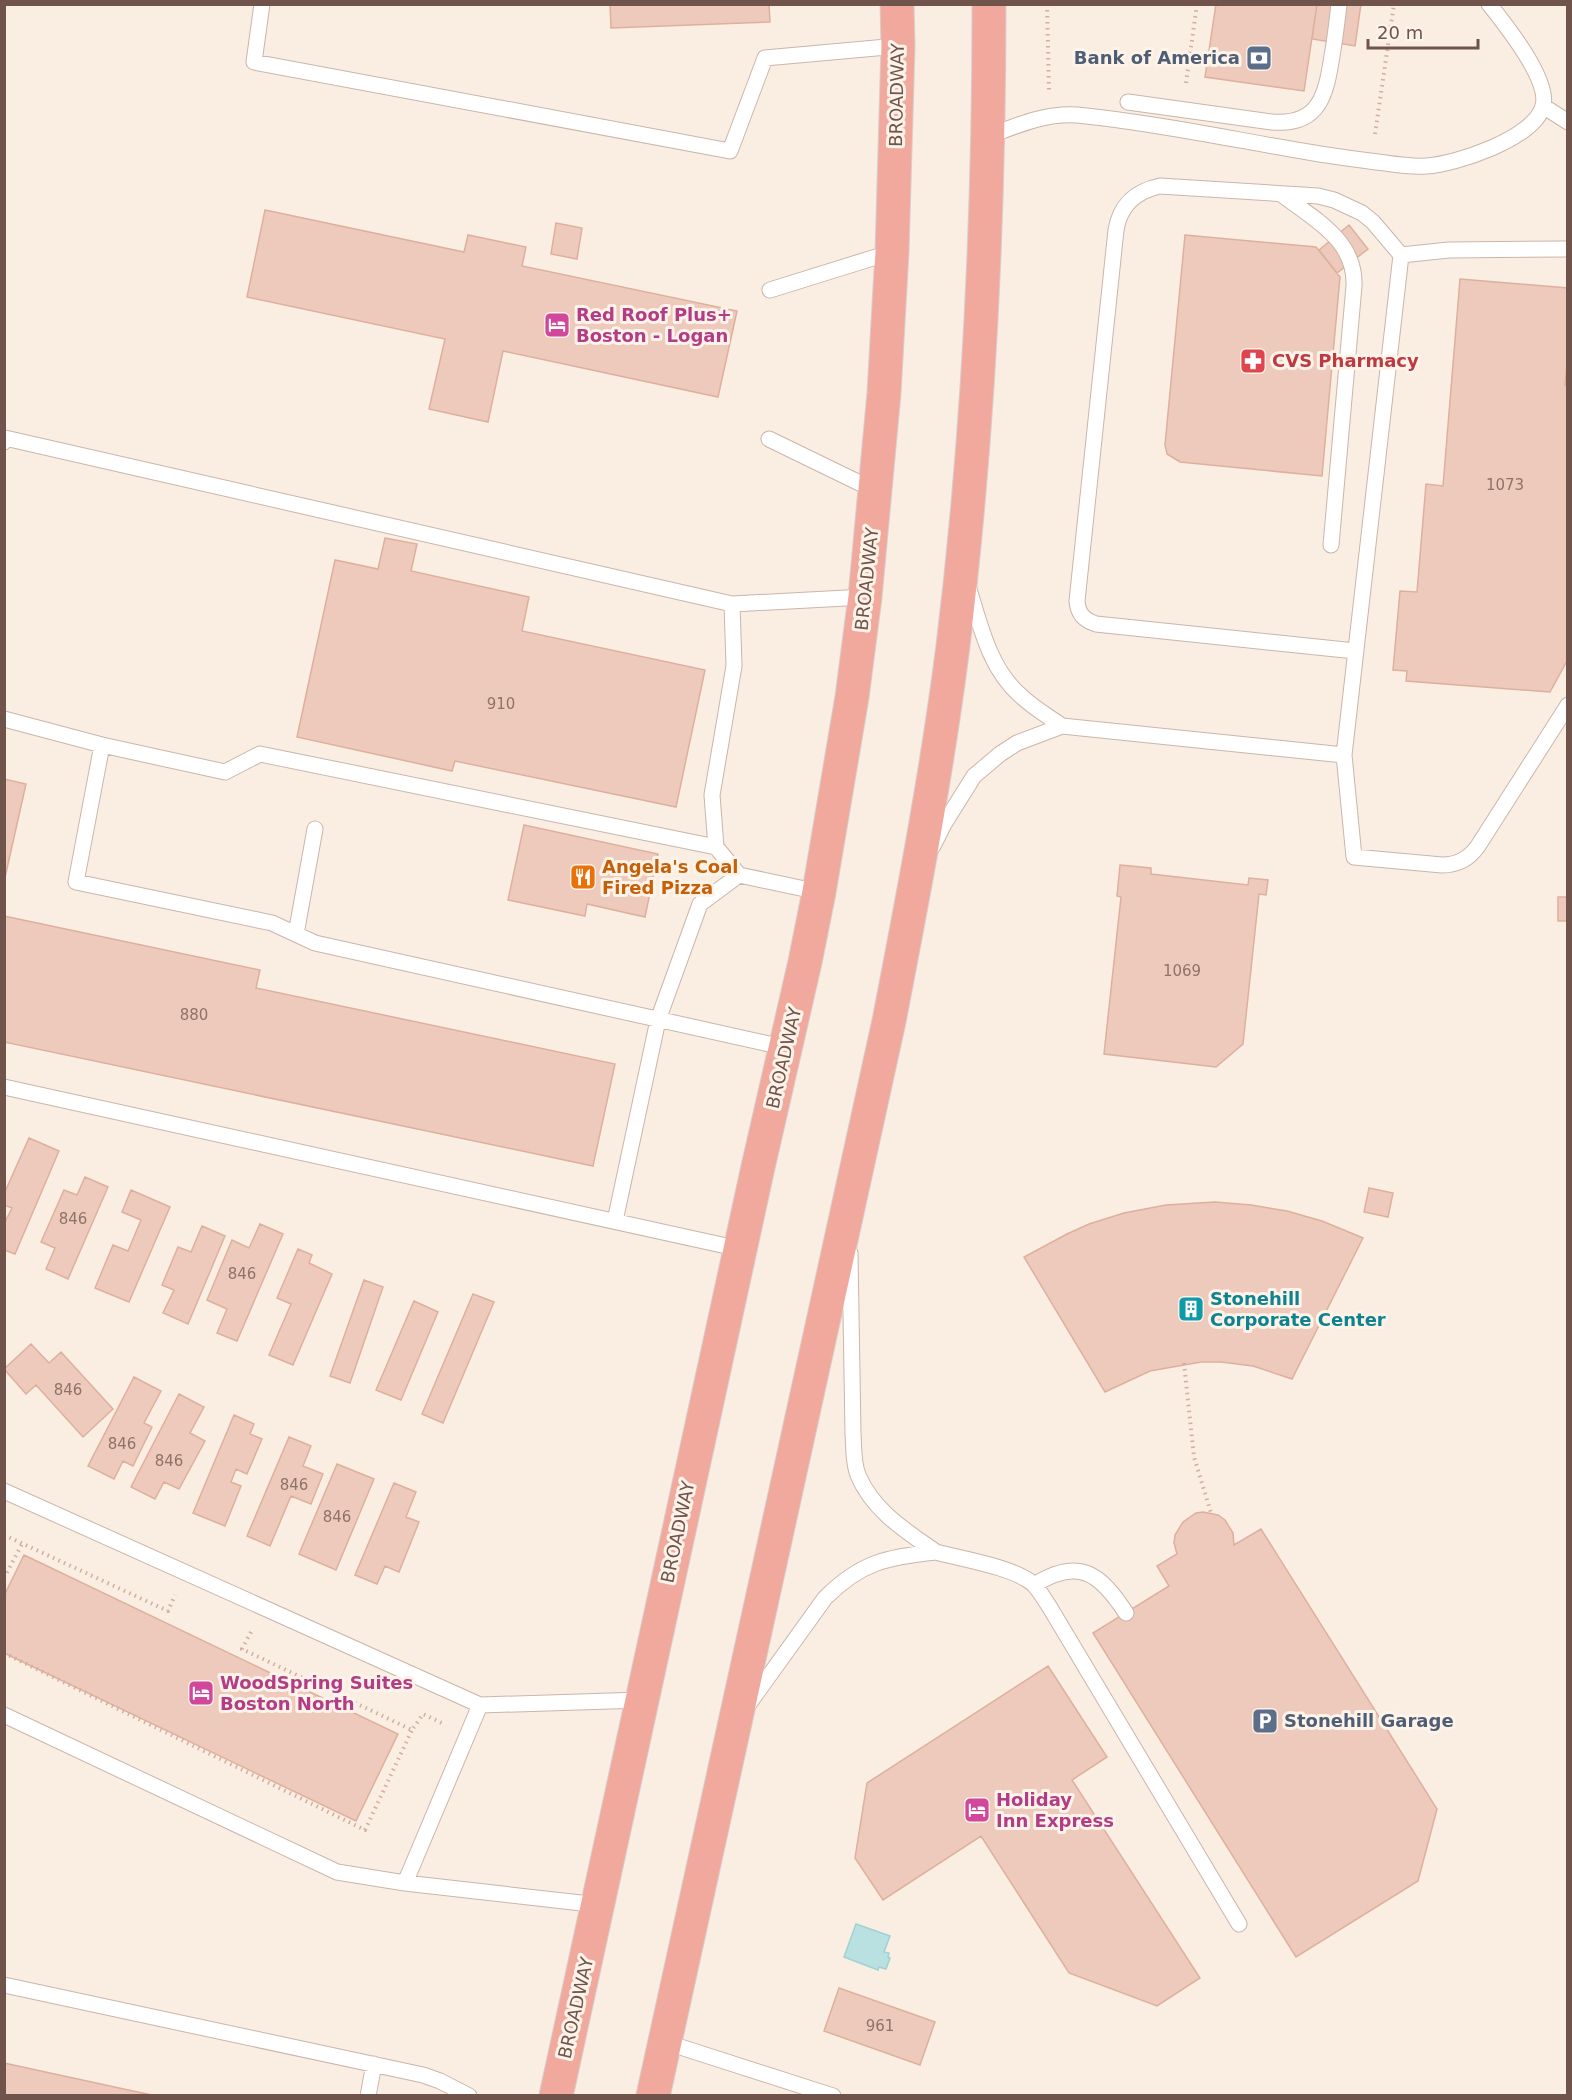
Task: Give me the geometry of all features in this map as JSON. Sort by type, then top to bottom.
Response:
[{"type":"highway","name":"BROADWAY","points":[[556,2096],[740,1249],[787,1048],[819,892],[852,697],[876,490],[892,252],[898,46],[897,4]]},
{"type":"highway","points":[[653,2096],[889,1021],[916,881],[945,706],[962,564],[978,382],[990,136],[990,4]]},
{"type":"lane","points":[[262,4],[254,62],[730,151],[765,58],[898,46]]},
{"type":"lane","points":[[1128,102],[1272,122],[1298,120],[1318,105],[1327,89],[1340,4]]},
{"type":"lane","points":[[990,136],[1035,118],[1074,115],[1341,158],[1426,166],[1477,155],[1500,144],[1529,125],[1536,119],[1543,106],[1540,85],[1526,55],[1509,28],[1489,4]]},
{"type":"lane","points":[[1543,106],[1568,122]]},
{"type":"lane","points":[[1354,651],[1095,624],[1088,622],[1079,613],[1077,606],[1116,230],[1124,207],[1136,194],[1160,186],[1318,196],[1348,205],[1373,222],[1401,255],[1354,651],[1344,755],[1354,857],[1442,865],[1454,864],[1466,859],[1478,846],[1568,705]]},
{"type":"lane","points":[[1280,194],[1334,233],[1344,246],[1353,270],[1354,286],[1331,545]]},
{"type":"lane","points":[[1401,255],[1449,250],[1568,249]]},
{"type":"lane","points":[[770,290],[892,252]]},
{"type":"lane","points":[[5,439],[732,604],[865,597]]},
{"type":"lane","points":[[769,439],[876,490]]},
{"type":"lane","points":[[962,564],[992,658],[1020,695],[1062,726]]},
{"type":"lane","points":[[732,604],[734,666],[711,795],[716,847],[739,874],[819,892]]},
{"type":"lane","points":[[4,719],[102,745],[225,771],[260,754],[716,847]]},
{"type":"lane","points":[[916,881],[944,824],[974,776],[1017,743],[1062,726],[1344,755]]},
{"type":"lane","points":[[102,745],[76,882],[272,923],[315,943],[787,1048]]},
{"type":"lane","points":[[296,934],[315,829]]},
{"type":"lane","points":[[615,1221],[658,1020],[700,904],[739,874]]},
{"type":"lane","points":[[4,1087],[740,1249]]},
{"type":"lane","points":[[850,1194],[853,1434],[858,1475],[884,1514],[936,1552],[1021,1577],[1034,1585],[1050,1606],[1239,1924]]},
{"type":"lane","points":[[4,1491],[480,1705],[642,1700]]},
{"type":"lane","points":[[734,1725],[825,1598],[839,1583],[870,1564],[888,1558],[936,1552]]},
{"type":"lane","points":[[1034,1585],[1061,1572],[1086,1573],[1107,1586],[1126,1613]]},
{"type":"lane","points":[[405,1883],[480,1705]]},
{"type":"lane","points":[[4,1715],[337,1872],[405,1883],[599,1905]]},
{"type":"lane","points":[[4,1985],[423,2075],[469,2096]]},
{"type":"lane","points":[[664,2042],[833,2096]]},
{"type":"lane","points":[[368,2096],[374,2064]]},
{"type":"path","points":[[1047,4],[1050,92]]},
{"type":"path","points":[[1186,83],[1197,4]]},
{"type":"path","points":[[1375,139],[1394,4]]},
{"type":"path","points":[[1184,1363],[1194,1457],[1211,1513]]},
{"type":"path","points":[[4,1535],[168,1611],[177,1590]]},
{"type":"path","points":[[4,1578],[22,1544]]},
{"type":"path","points":[[254,1626],[242,1649],[412,1730]]},
{"type":"path","points":[[4,1653],[365,1830],[412,1730],[423,1714],[453,1728]]},
{"type":"water","points":[[856,1924],[890,1936],[884,1952],[889,1953],[890,1958],[886,1969],[879,1967],[878,1970],[844,1957]]},
{"type":"building","points":[[610,4],[769,4],[770,22],[611,28]]},
{"type":"building","name":"Bank of America","points":[[1216,4],[1317,4],[1304,91],[1205,77]]},
{"type":"building","points":[[1317,4],[1361,4],[1355,46],[1312,39]]},
{"type":"building","name":"Red Roof Plus+ Boston - Logan","points":[[265,210],[464,252],[468,235],[526,247],[522,266],[737,311],[718,397],[503,351],[488,422],[429,409],[445,339],[247,297]]},
{"type":"building","points":[[556,223],[582,228],[577,259],[551,254]]},
{"type":"building","points":[[1349,225],[1368,249],[1337,273],[1319,250]]},
{"type":"building","name":"CVS Pharmacy","points":[[1185,235],[1316,247],[1340,277],[1322,476],[1180,462],[1167,454],[1165,445]]},
{"type":"building","points":[[1460,279],[1568,288],[1568,353],[1565,385],[1568,385],[1568,659],[1550,692],[1406,681],[1407,671],[1393,670],[1400,591],[1417,592],[1426,484],[1443,486]]},
{"type":"building","points":[[385,538],[417,544],[411,571],[529,597],[522,631],[705,670],[676,807],[455,761],[452,771],[297,737],[335,560],[378,569]]},
{"type":"building","points":[[4,779],[26,784],[4,882]]},
{"type":"building","name":"Angela's Coal Fired Pizza","points":[[524,825],[658,854],[645,917],[587,904],[585,916],[508,900]]},
{"type":"building","points":[[1120,865],[1151,868],[1151,874],[1248,885],[1249,878],[1268,880],[1266,895],[1259,894],[1243,1044],[1216,1067],[1104,1054],[1121,897],[1117,896]]},
{"type":"building","points":[[1558,897],[1568,897],[1568,921],[1558,921]]},
{"type":"building","points":[[4,916],[260,970],[256,988],[615,1064],[593,1166],[4,1042]]},
{"type":"building","points":[[29,1138],[59,1151],[15,1254],[4,1250],[4,1224],[12,1208],[4,1205],[4,1194]]},
{"type":"building","points":[[85,1177],[108,1187],[68,1279],[46,1269],[55,1248],[41,1242],[64,1190],[77,1195]]},
{"type":"building","points":[[1369,1188],[1393,1193],[1388,1217],[1364,1212]]},
{"type":"building","points":[[131,1190],[170,1207],[129,1302],[95,1288],[113,1245],[128,1251],[141,1220],[122,1212]]},
{"type":"building","name":"Stonehill Corporate Center","points":[[1215,1202],[1287,1211],[1322,1221],[1363,1238],[1292,1379],[1253,1366],[1201,1362],[1150,1371],[1105,1392],[1024,1257],[1089,1224],[1124,1213],[1166,1205]]},
{"type":"building","points":[[260,1224],[283,1234],[237,1341],[217,1333],[227,1309],[207,1300],[232,1240],[249,1248]]},
{"type":"building","points":[[202,1226],[225,1236],[188,1324],[163,1313],[174,1290],[162,1285],[178,1247],[191,1252]]},
{"type":"building","points":[[298,1249],[312,1255],[309,1263],[332,1274],[293,1365],[269,1355],[291,1304],[277,1298]]},
{"type":"building","points":[[364,1280],[383,1287],[350,1383],[330,1376]]},
{"type":"building","points":[[473,1294],[494,1302],[443,1423],[422,1414]]},
{"type":"building","points":[[414,1301],[438,1312],[401,1400],[376,1390]]},
{"type":"building","points":[[31,1344],[49,1363],[61,1352],[113,1409],[83,1437],[36,1385],[26,1394],[4,1369]]},
{"type":"building","points":[[134,1377],[161,1391],[144,1423],[152,1427],[133,1466],[123,1461],[114,1479],[88,1466]]},
{"type":"building","points":[[179,1394],[204,1407],[190,1433],[205,1441],[179,1489],[164,1482],[155,1499],[131,1487]]},
{"type":"building","points":[[234,1415],[254,1424],[250,1434],[262,1439],[247,1474],[236,1469],[231,1482],[241,1486],[225,1526],[193,1513]]},
{"type":"building","points":[[289,1437],[311,1446],[303,1466],[323,1474],[311,1504],[291,1496],[270,1546],[247,1536]]},
{"type":"building","points":[[337,1464],[374,1479],[336,1570],[299,1554]]},
{"type":"building","points":[[394,1483],[416,1492],[406,1517],[419,1522],[399,1572],[385,1566],[377,1584],[355,1575]]},
{"type":"building","name":"Stonehill Garage","points":[[1196,1513],[1218,1515],[1225,1520],[1233,1533],[1234,1545],[1261,1529],[1437,1809],[1418,1881],[1296,1957],[1093,1633],[1169,1586],[1157,1566],[1177,1554],[1174,1543],[1175,1535],[1183,1522]]},
{"type":"building","name":"WoodSpring Suites Boston North","points":[[24,1555],[398,1734],[356,1821],[4,1653],[4,1596]]},
{"type":"building","name":"Holiday Inn Express","points":[[1048,1666],[1107,1757],[1072,1780],[1200,1978],[1157,2006],[1069,1973],[981,1836],[883,1900],[855,1858],[867,1783]]},
{"type":"building","points":[[839,1988],[935,2022],[920,2065],[824,2031]]},
{"type":"building","points":[[4,2063],[133,2091],[157,2096],[4,2096]]},
{"type":"place","name":"Bank of America","points":[[1259,58]]},
{"type":"place","name":"Red Roof Plus+ Boston - Logan","points":[[557,325]]},
{"type":"place","name":"CVS Pharmacy","points":[[1253,361]]},
{"type":"place","name":"Angela's Coal Fired Pizza","points":[[583,877]]},
{"type":"place","name":"Stonehill Corporate Center","points":[[1191,1309]]},
{"type":"place","name":"WoodSpring Suites Boston North","points":[[201,1693]]},
{"type":"place","name":"Stonehill Garage","points":[[1265,1721]]},
{"type":"place","name":"Holiday Inn Express","points":[[977,1810]]}]
